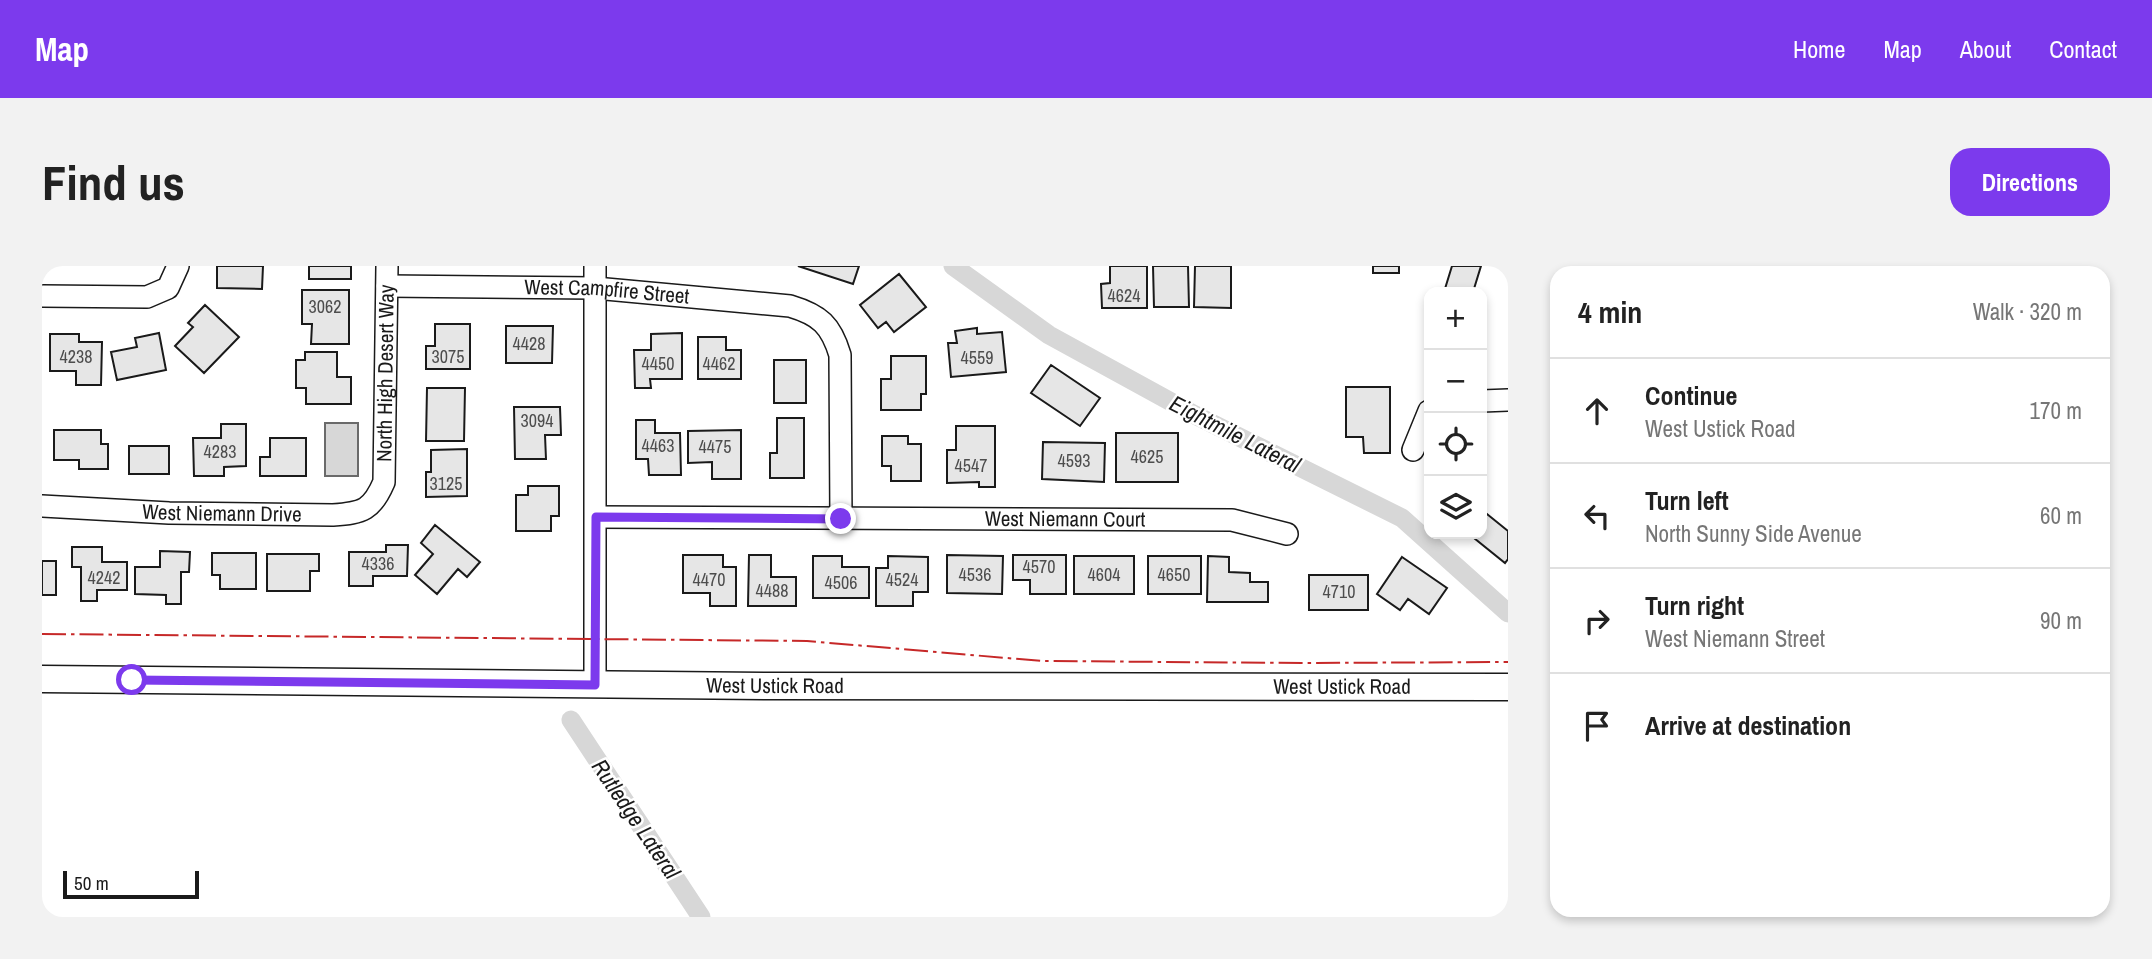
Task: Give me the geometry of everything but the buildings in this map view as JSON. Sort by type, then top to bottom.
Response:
[{"type":"main road","name":"West Ustick Road","points":[[42,679],[595,685],[1508,687]]},
{"type":"street","points":[[42,296],[147,297],[168,288],[178,266]]},
{"type":"street","points":[[595,266],[595,685]]},
{"type":"street","name":"West Campfire Street","points":[[387,276],[595,288],[790,306],[807,311],[823,321],[834,335],[840,355],[841,519]]},
{"type":"street","name":"North High Desert Way","points":[[384,482],[387,276]]},
{"type":"street","points":[[1487,401],[1508,400]]},
{"type":"street","points":[[1413,450],[1428,413]]},
{"type":"street","name":"West Niemann Drive","points":[[42,506],[169,513],[356,513],[376,502],[384,482]]},
{"type":"street","name":"West Niemann Court","points":[[596,517],[1232,520],[1287,534]]},
{"type":"shaded area","points":[[325,423],[358,423],[358,476],[325,476]]},
{"type":"waterway","name":"Eightmile Lateral","points":[[953,266],[1049,335],[1195,415],[1402,518],[1508,613]]},
{"type":"waterway","name":"Rutledge Lateral","points":[[571,720],[701,917]]},
{"type":"power","points":[[42,634],[807,641],[1042,661],[1508,662]]},
{"type":"route","points":[[132,680],[595,685],[596,517],[841,519]]}]
